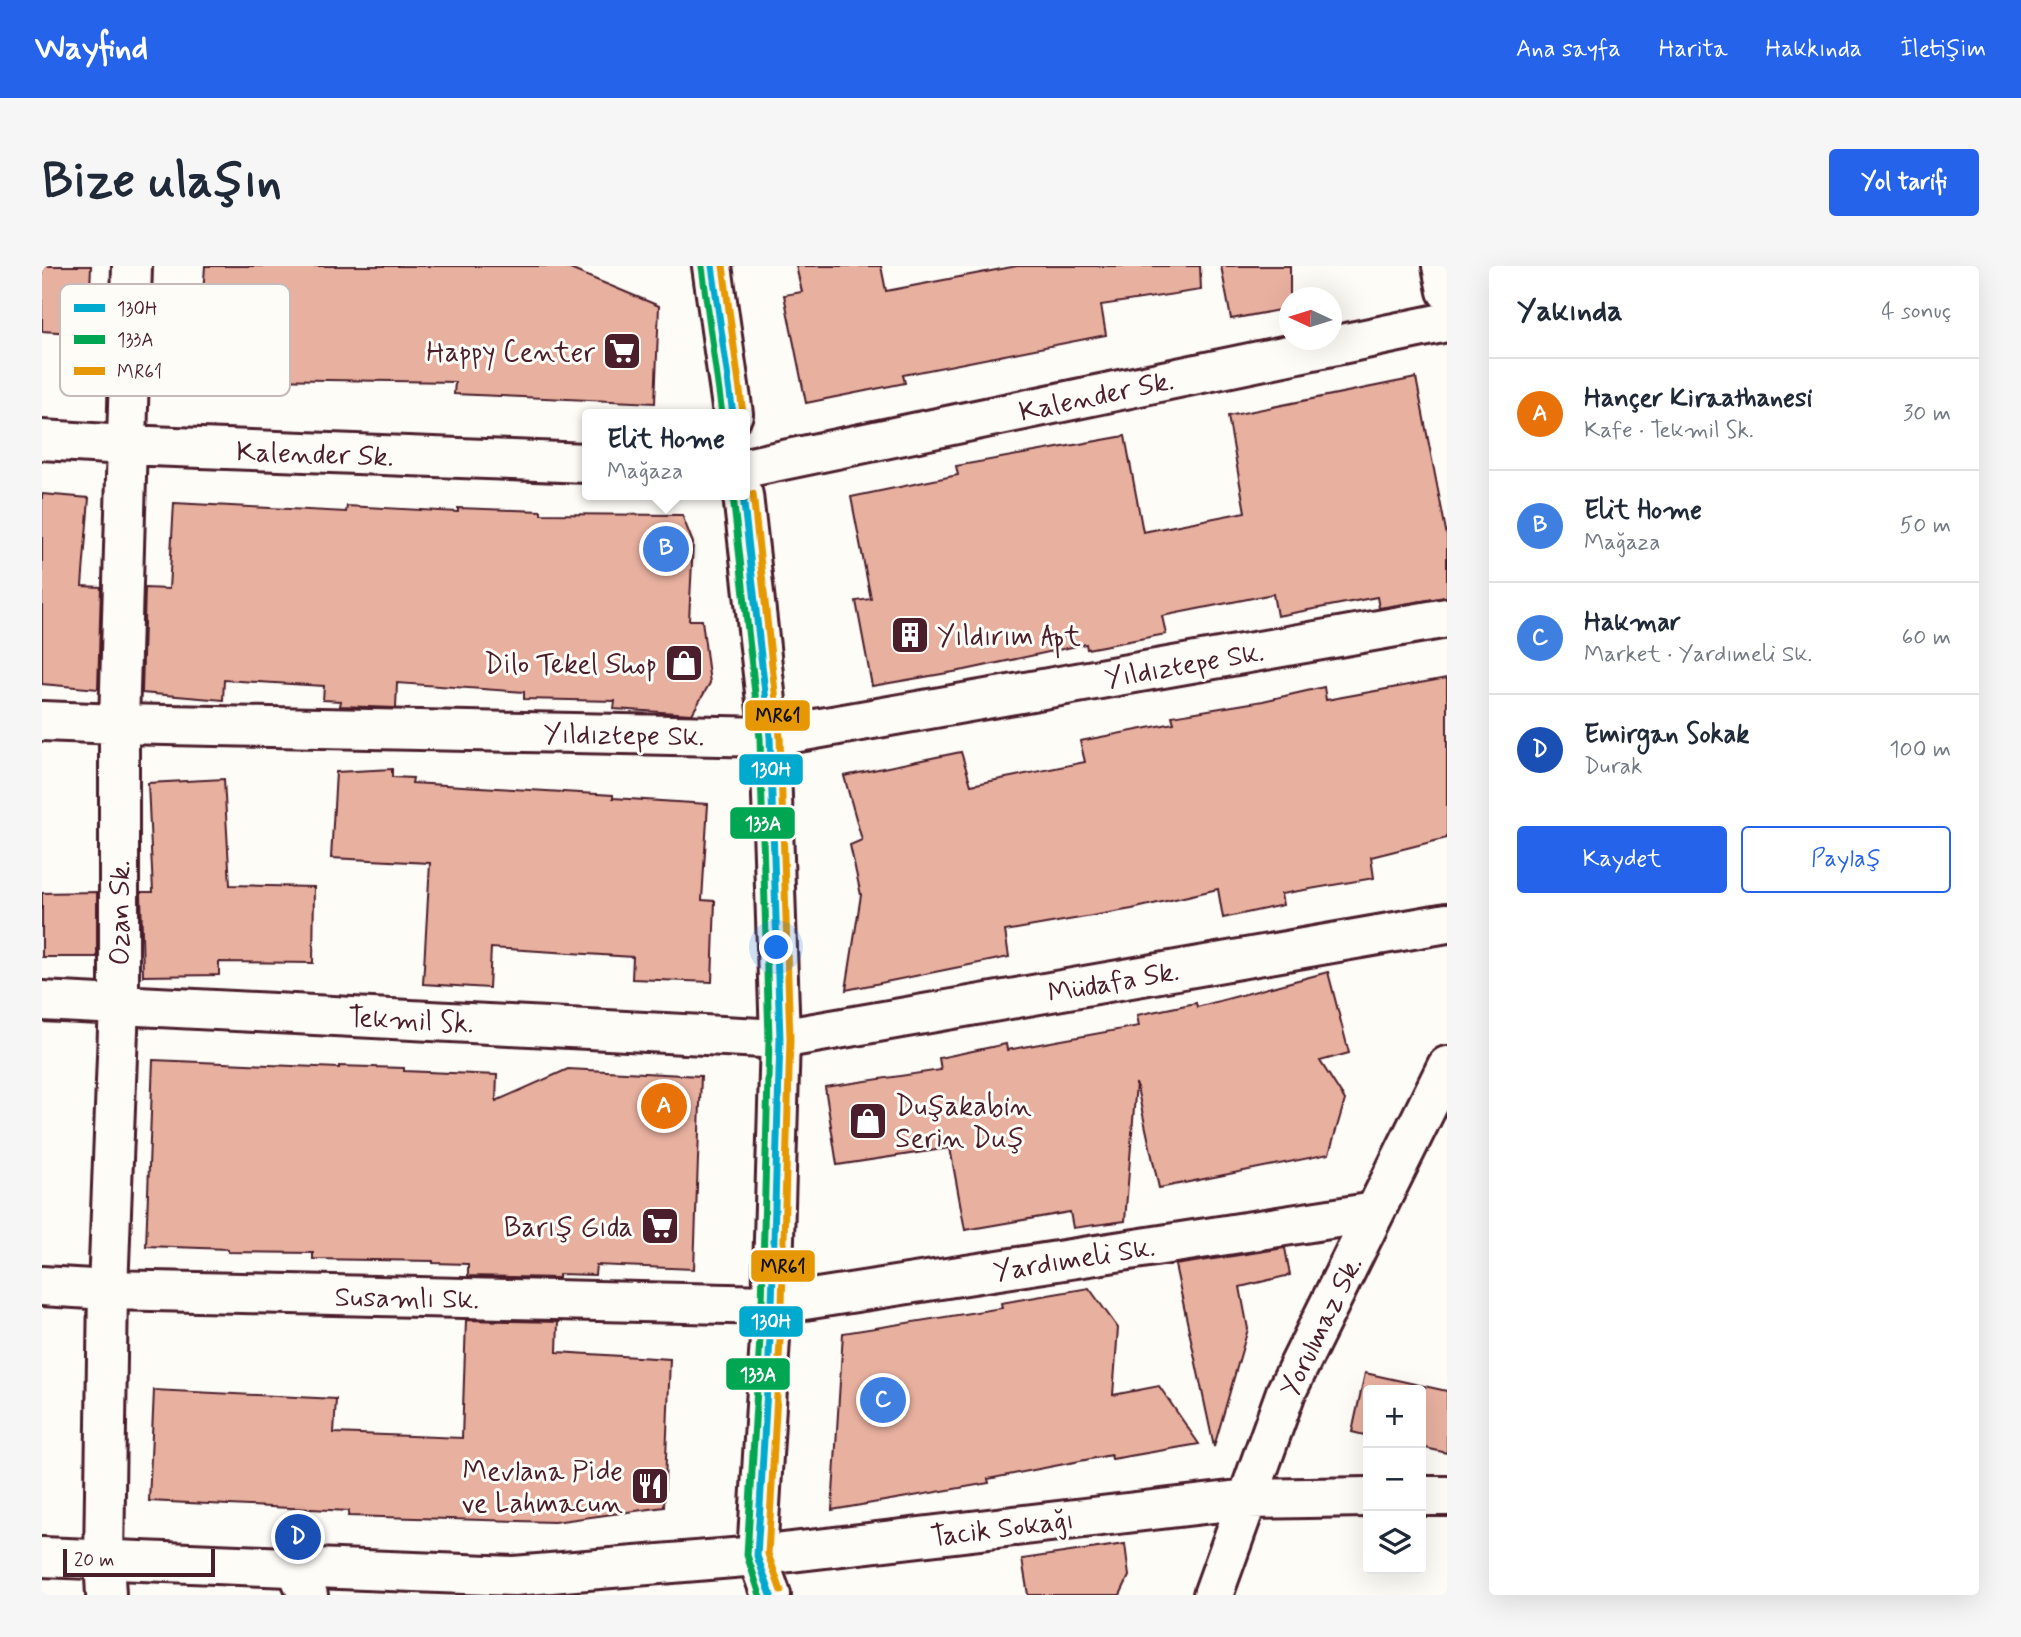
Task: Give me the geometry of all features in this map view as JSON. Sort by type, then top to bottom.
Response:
[{"type":"street","name":"Ozan Sk.","points":[[131,284],[132,266]]},
{"type":"street","points":[[712,266],[732,409]]},
{"type":"street","points":[[1442,266],[1447,291]]},
{"type":"street","name":"Kalender Sk.","points":[[750,467],[1447,322]]},
{"type":"street","name":"Ozan Sk.","points":[[105,1577],[108,1290],[119,1004],[119,724],[127,396]]},
{"type":"street","name":"Kalender Sk.","points":[[42,440],[582,463]]},
{"type":"street","points":[[744,500],[770,737],[780,1039],[772,1304],[757,1556],[771,1595]]},
{"type":"street","name":"Yıldıztepe Sk.","points":[[42,721],[770,737],[1447,618]]},
{"type":"street","name":"Müdafa Sk.","points":[[780,1039],[1447,923]]},
{"type":"street","name":"Tekmil Sk.","points":[[42,1001],[780,1039]]},
{"type":"street","name":"Yorulmaz Sk.","points":[[1213,1595],[1286,1392],[1447,1066]]},
{"type":"street","name":"Yardımeli Sk.","points":[[772,1304],[1376,1212]]},
{"type":"street","name":"Susamlı Sk.","points":[[42,1286],[108,1290],[772,1304]]},
{"type":"street","points":[[1426,1496],[1447,1496]]},
{"type":"street","name":"Tacik Sokağı","points":[[42,1557],[105,1577],[302,1581],[514,1576],[757,1556],[1247,1499],[1363,1497]]},
{"type":"building","points":[[42,266],[91,266],[90,284],[60,284],[60,332],[42,331]]},
{"type":"building","points":[[205,266],[563,266],[659,306],[655,403],[454,394],[455,382],[290,379],[290,284],[204,284]]},
{"type":"building","points":[[796,266],[881,266],[886,291],[1017,266],[1200,266],[1201,290],[1101,305],[1106,335],[903,375],[905,383],[806,403],[784,295],[802,292]]},
{"type":"building","points":[[1221,266],[1290,266],[1290,287],[1279,287],[1279,310],[1231,319]]},
{"type":"building","points":[[1416,378],[1447,536],[1447,597],[1379,608],[1377,597],[1277,616],[1273,594],[1162,616],[1166,634],[1087,649],[1086,644],[965,670],[872,686],[856,601],[871,599],[851,497],[958,475],[956,466],[1125,436],[1143,532],[1245,512],[1228,416]]},
{"type":"building","points":[[42,494],[89,498],[82,586],[101,587],[98,689],[42,684]]},
{"type":"building","points":[[174,503],[346,512],[347,506],[458,512],[458,508],[541,511],[541,514],[682,515],[693,543],[689,620],[702,620],[710,683],[692,714],[614,709],[615,701],[524,699],[524,692],[397,683],[396,708],[340,706],[341,701],[323,700],[324,686],[224,680],[223,700],[142,693],[145,588],[169,589]]},
{"type":"building","points":[[1447,678],[1447,838],[1371,857],[1374,878],[1281,894],[1283,905],[1223,918],[1218,889],[1132,909],[1005,931],[1009,957],[846,990],[861,895],[850,845],[862,840],[844,776],[961,752],[971,785],[1085,762],[1080,741],[1174,723],[1172,716],[1263,701],[1324,687],[1326,700]]},
{"type":"building","points":[[392,769],[392,777],[413,778],[412,783],[613,795],[613,798],[708,804],[702,900],[715,901],[712,982],[632,979],[633,957],[491,948],[489,988],[423,984],[430,863],[331,858],[336,772]]},
{"type":"building","points":[[224,779],[230,885],[314,887],[313,963],[219,962],[219,975],[143,976],[141,892],[153,892],[148,783]]},
{"type":"building","points":[[97,892],[97,957],[42,957],[42,893]]},
{"type":"building","points":[[1328,972],[1349,1053],[1320,1061],[1345,1100],[1329,1154],[1159,1188],[1136,1083],[1125,1221],[1073,1228],[1070,1212],[965,1230],[950,1148],[837,1165],[825,1087],[941,1070],[939,1058],[1006,1044],[1007,1050],[1139,1026],[1137,1015],[1196,1003],[1197,1007]]},
{"type":"building","points":[[153,1060],[404,1068],[404,1071],[497,1075],[496,1101],[568,1069],[701,1076],[694,1269],[596,1265],[595,1275],[559,1274],[559,1278],[468,1276],[468,1264],[313,1259],[313,1253],[228,1252],[228,1249],[146,1246]]},
{"type":"building","points":[[1285,1248],[1290,1275],[1240,1287],[1248,1329],[1214,1447],[1175,1265]]},
{"type":"building","points":[[1089,1288],[1118,1328],[1113,1395],[1159,1386],[1199,1444],[1112,1459],[1111,1455],[988,1479],[989,1483],[832,1510],[843,1333],[1002,1308],[1001,1303]]},
{"type":"building","points":[[466,1320],[558,1322],[557,1352],[670,1359],[664,1507],[554,1522],[348,1516],[349,1511],[149,1501],[154,1390],[336,1399],[334,1433],[462,1438]]},
{"type":"building","points":[[1365,1373],[1420,1385],[1363,1385],[1363,1435],[1352,1432]]},
{"type":"building","points":[[1426,1386],[1447,1391],[1447,1453],[1426,1448]]},
{"type":"building","points":[[1125,1544],[1129,1576],[1120,1595],[1028,1595],[1022,1559]]},
{"type":"transit line","name":"130H","points":[[712,266],[732,409]]},
{"type":"transit line","name":"MR61","points":[[723,266],[742,409]]},
{"type":"transit line","name":"133A","points":[[702,267],[721,409]]},
{"type":"transit line","name":"MR61","points":[[753,494],[780,737],[790,1039],[782,1305],[768,1554],[781,1591]]},
{"type":"transit line","name":"133A","points":[[733,500],[760,738],[769,1039],[762,1305],[747,1555],[760,1595]]},
{"type":"transit line","name":"130H","points":[[744,500],[770,737],[780,1039],[772,1305],[757,1556],[771,1595]]},
{"type":"place","name":"Happy Center","points":[[622,351]]},
{"type":"place","name":"Elit Home","points":[[666,549]]},
{"type":"place","name":"Yıldırım Apt","points":[[910,635]]},
{"type":"place","name":"Dilo Tekel Shop","points":[[684,663]]},
{"type":"place","name":"Hançer Kiraathanesi","points":[[664,1106]]},
{"type":"place","name":"Duşakabin Serin Duş","points":[[868,1121]]},
{"type":"place","name":"Barış Gıda","points":[[660,1226]]},
{"type":"place","name":"Hakmar","points":[[883,1400]]},
{"type":"place","name":"Mevlana Pide ve Lahmacun","points":[[650,1486]]},
{"type":"place","name":"Emirgan Sokak","points":[[298,1537]]}]
